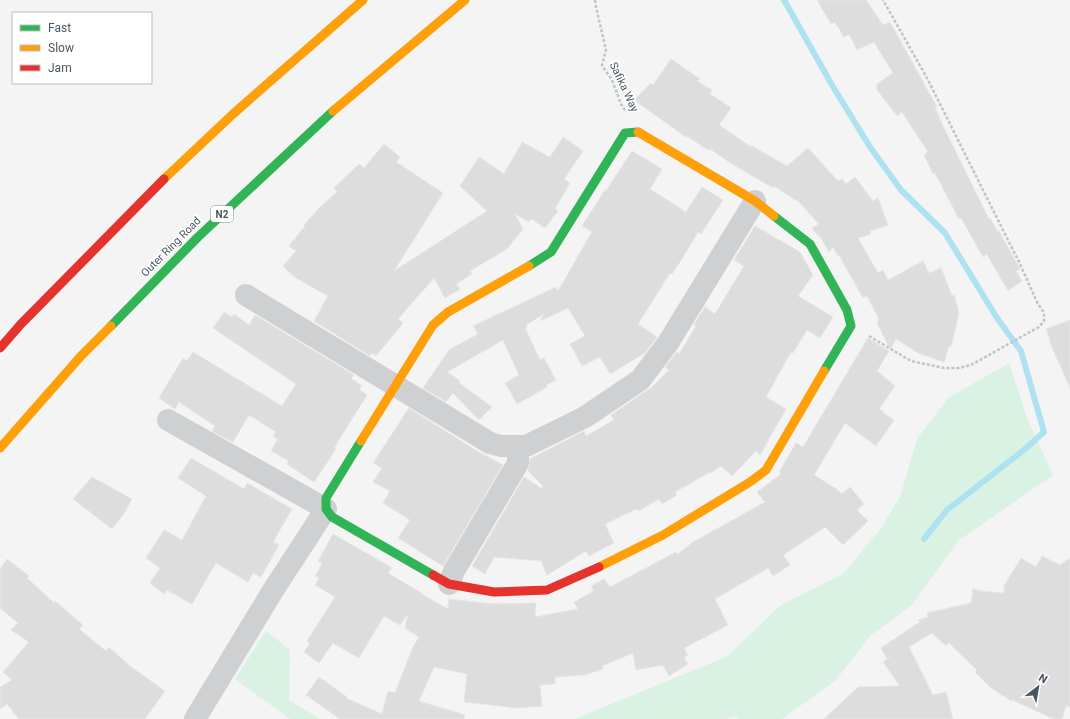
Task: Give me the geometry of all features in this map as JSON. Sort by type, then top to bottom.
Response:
[{"type":"main road","points":[[0,348],[20,324],[161,182],[233,114],[363,0]]},
{"type":"main road","name":"Outer Ring Road","points":[[0,448],[81,356],[198,237],[330,114],[464,0]]},
{"type":"main road","points":[[638,132],[755,201],[810,244],[847,310],[851,326],[800,410],[766,470],[750,482],[663,535],[590,572],[547,590],[494,592],[449,584],[332,517],[326,509],[326,498],[434,325],[448,312],[516,275],[551,252],[625,133],[638,132]]},
{"type":"street","points":[[246,295],[490,443],[501,446],[526,446],[585,418],[640,380],[668,343],[755,201]]},
{"type":"street","points":[[168,420],[326,509],[272,592],[195,719]]},
{"type":"street","points":[[449,584],[454,571],[518,463],[518,456],[515,447]]},
{"type":"path","name":"Safika Way","points":[[595,0],[606,50],[602,65],[612,80],[621,104],[638,132]]},
{"type":"path","points":[[851,326],[911,361],[944,368],[959,368],[971,365],[1039,327],[1044,322],[1044,314],[927,78],[883,0]]},
{"type":"green space","points":[[1009,363],[1027,418],[1053,475],[958,541],[912,605],[870,636],[836,680],[782,719],[738,719],[736,717],[725,719],[575,719],[728,656],[779,606],[843,574],[881,528],[900,497],[917,439],[948,398]]},
{"type":"green space","points":[[266,631],[290,650],[289,700],[320,719],[290,719],[235,679]]},
{"type":"building","points":[[817,0],[866,0],[883,25],[890,22],[937,107],[935,108],[944,128],[989,219],[990,218],[998,232],[999,231],[1020,269],[1016,271],[1022,281],[1008,291],[987,254],[983,257],[961,218],[959,219],[935,173],[933,174],[924,155],[928,152],[902,112],[897,116],[877,90],[877,84],[893,73],[874,42],[857,50],[849,34],[844,37],[835,22],[831,24]]},
{"type":"building","points":[[671,59],[700,79],[697,81],[712,90],[710,94],[731,108],[719,125],[751,147],[752,146],[787,166],[808,148],[838,181],[842,179],[846,184],[855,177],[873,201],[878,198],[888,225],[870,231],[871,234],[858,238],[878,273],[883,270],[888,280],[923,261],[929,273],[941,268],[952,296],[954,295],[959,313],[951,347],[949,346],[944,362],[918,353],[896,339],[890,349],[877,323],[879,319],[867,296],[863,298],[833,247],[829,252],[821,238],[812,228],[819,224],[800,203],[774,186],[773,188],[710,149],[708,150],[687,136],[686,137],[634,100],[651,83],[653,85]]},
{"type":"building","points":[[563,137],[583,151],[564,179],[570,183],[555,209],[558,211],[545,228],[532,219],[529,222],[515,214],[523,229],[507,249],[470,271],[472,274],[456,284],[460,289],[445,298],[434,278],[398,319],[403,323],[376,356],[372,353],[370,356],[314,321],[328,296],[296,278],[283,266],[296,251],[289,246],[305,226],[304,225],[319,208],[337,192],[334,188],[359,164],[364,168],[384,144],[400,157],[396,162],[443,193],[394,271],[487,211],[460,186],[479,157],[504,174],[522,142],[550,157]]},
{"type":"building","points":[[632,151],[662,169],[650,189],[686,212],[702,187],[723,200],[701,234],[698,232],[682,259],[672,274],[670,273],[638,324],[657,337],[645,353],[610,374],[600,357],[582,366],[570,344],[585,336],[568,308],[540,321],[544,314],[526,325],[527,327],[525,328],[540,360],[544,358],[556,380],[546,385],[547,387],[517,404],[505,383],[519,375],[503,340],[447,372],[460,381],[459,383],[492,407],[479,420],[453,393],[446,402],[423,388],[449,350],[478,334],[473,326],[556,287],[558,291],[592,232],[582,226]]},
{"type":"building","points":[[755,226],[800,252],[813,275],[798,296],[833,317],[820,338],[807,330],[793,353],[791,352],[766,397],[786,409],[760,455],[756,451],[732,476],[721,466],[675,492],[677,495],[662,504],[659,499],[638,511],[636,509],[605,524],[614,543],[589,556],[586,551],[547,575],[541,561],[494,557],[485,574],[472,566],[524,477],[541,488],[543,486],[528,471],[530,459],[584,431],[586,436],[614,420],[611,415],[652,387],[669,370],[665,367],[677,352],[679,354],[696,326],[694,324],[705,307],[715,314],[744,266],[734,260]]},
{"type":"building","points":[[224,312],[232,317],[234,314],[249,325],[255,315],[354,375],[351,378],[362,386],[359,389],[367,395],[334,448],[336,449],[314,482],[287,464],[289,461],[271,451],[278,439],[273,436],[276,432],[249,415],[233,442],[212,431],[215,426],[179,402],[175,409],[159,398],[183,358],[187,361],[193,352],[282,406],[296,384],[213,328]]},
{"type":"building","points":[[1070,320],[1070,388],[1049,340],[1050,339],[1046,329]]},
{"type":"building","points":[[868,338],[889,351],[877,371],[895,386],[879,409],[894,420],[876,446],[845,423],[814,475],[842,494],[850,487],[864,504],[857,510],[868,521],[843,545],[825,527],[783,555],[790,565],[773,576],[768,568],[715,599],[728,625],[684,648],[688,655],[684,658],[688,664],[669,676],[663,665],[636,670],[633,653],[602,666],[603,669],[584,675],[555,677],[555,684],[540,685],[542,706],[517,708],[464,702],[467,674],[434,667],[419,701],[465,715],[464,719],[340,719],[306,695],[319,677],[347,697],[346,698],[382,714],[388,691],[395,693],[413,647],[419,637],[405,628],[408,614],[400,625],[384,616],[359,658],[333,643],[319,663],[304,652],[310,643],[307,641],[335,597],[315,585],[319,578],[315,576],[322,564],[318,561],[333,534],[392,568],[388,573],[423,594],[422,595],[448,609],[449,599],[494,604],[536,603],[535,617],[578,609],[574,602],[594,591],[591,586],[604,579],[610,587],[676,552],[678,554],[693,542],[765,502],[757,492],[781,474],[779,472],[796,443],[803,447]]},
{"type":"building","points":[[409,408],[477,451],[503,465],[443,566],[398,538],[410,520],[383,503],[390,491],[373,482],[382,468],[373,463]]},
{"type":"building","points":[[191,458],[244,489],[247,483],[292,509],[273,542],[279,545],[261,577],[253,573],[248,582],[216,563],[192,604],[167,590],[164,594],[150,583],[160,568],[146,558],[164,530],[182,540],[206,496],[178,478]]},
{"type":"building","points":[[92,477],[132,499],[123,515],[112,529],[73,499]]},
{"type":"building","points":[[1042,556],[1060,565],[1070,558],[1070,707],[1066,706],[1062,719],[1054,719],[1012,700],[1011,701],[990,687],[975,672],[977,670],[949,643],[946,646],[932,633],[909,647],[933,695],[946,692],[953,719],[824,719],[858,687],[900,686],[883,662],[887,659],[881,648],[920,622],[918,620],[928,617],[927,613],[971,603],[973,589],[1004,593],[1004,586],[1021,558],[1036,567]]},
{"type":"building","points":[[7,559],[29,576],[27,578],[54,603],[55,601],[83,625],[79,629],[106,651],[109,647],[130,666],[165,691],[145,719],[19,719],[7,704],[0,709],[0,687],[12,680],[3,672],[29,642],[11,630],[18,623],[0,608],[0,569]]},
{"type":"waterway","points":[[784,0],[832,85],[870,147],[901,190],[945,233],[997,318],[1021,351],[1044,432],[1025,449],[947,510],[924,539]]},
{"type":"traffic: fast","points":[[111,326],[198,237],[333,111]]},
{"type":"traffic: fast","points":[[529,266],[551,252],[625,133],[638,132]]},
{"type":"traffic: fast","points":[[774,216],[810,244],[847,310],[851,326],[824,371]]},
{"type":"traffic: fast","points":[[361,441],[326,498],[326,509],[332,517],[433,575]]},
{"type":"traffic: slow","points":[[164,179],[233,114],[363,0]]},
{"type":"traffic: slow","points":[[333,111],[465,0]]},
{"type":"traffic: slow","points":[[638,132],[755,201],[774,216]]},
{"type":"traffic: slow","points":[[361,441],[433,325],[448,312],[529,266]]},
{"type":"traffic: slow","points":[[0,448],[81,356],[111,326]]},
{"type":"traffic: slow","points":[[599,567],[663,535],[750,482],[766,470],[824,371]]},
{"type":"traffic: jam","points":[[0,348],[21,324],[164,179]]},
{"type":"traffic: jam","points":[[433,575],[449,584],[494,592],[547,590],[599,567]]}]
